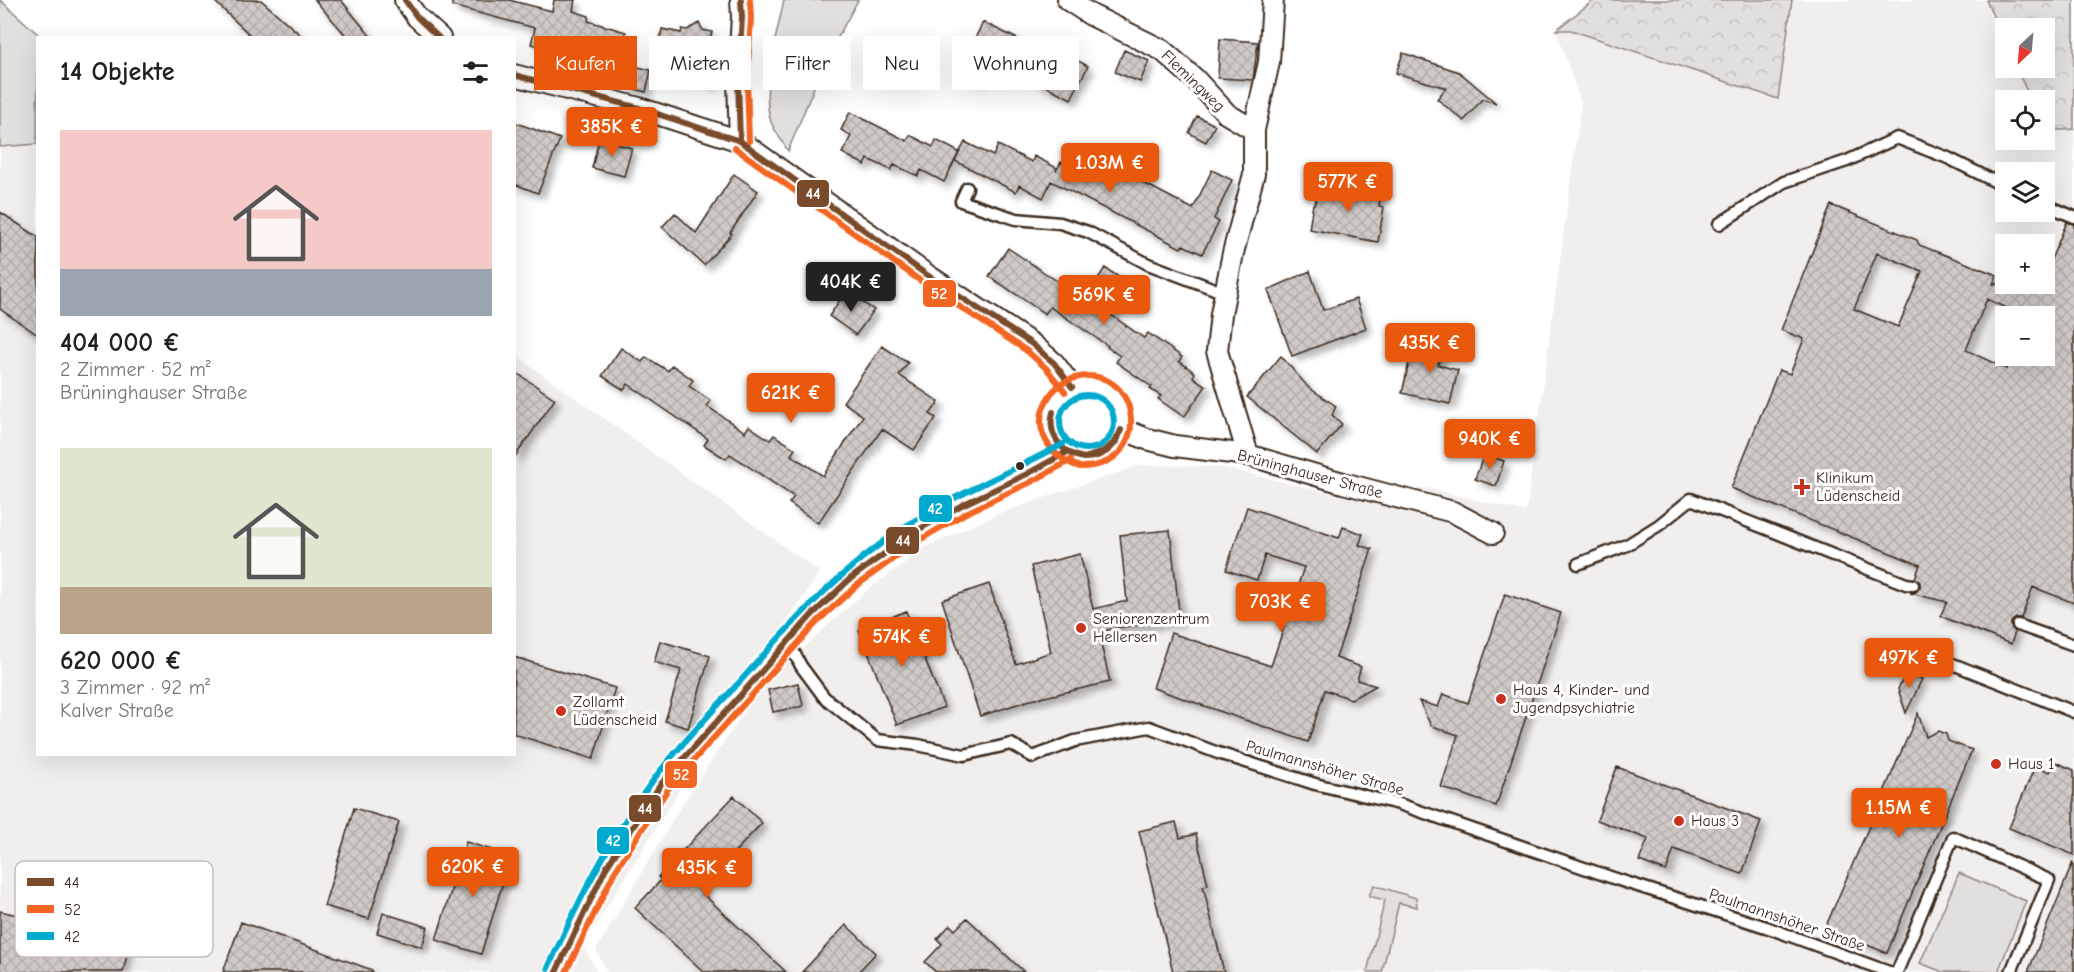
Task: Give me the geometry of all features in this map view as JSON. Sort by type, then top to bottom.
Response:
[{"type":"street","points":[[405,0],[417,17],[438,36]]},
{"type":"street","points":[[740,141],[738,81],[741,0]]},
{"type":"street","name":"Flemingweg","points":[[1068,0],[1091,15],[1162,50],[1195,78],[1227,114],[1254,130]]},
{"type":"street","points":[[1248,455],[1217,351],[1221,314],[1233,253],[1254,174],[1254,130],[1269,62],[1273,0]]},
{"type":"street","points":[[516,76],[639,108],[740,141],[927,275],[1032,344],[1054,363],[1072,387]]},
{"type":"street","points":[[1089,386],[1109,393],[1121,409],[1122,429],[1114,445],[1101,455],[1083,458],[1067,452],[1054,438],[1050,420],[1056,402],[1072,387],[1089,386]]},
{"type":"street","name":"Brüninghauser Straße","points":[[1122,429],[1147,439],[1175,446],[1248,455],[1453,512],[1493,533]]},
{"type":"street","points":[[556,972],[606,868],[661,784],[788,641],[850,579],[910,534],[1067,452]]},
{"type":"lane","points":[[1719,224],[1784,182],[1847,161],[1898,138],[1948,158],[1995,182]]},
{"type":"lane","points":[[967,188],[961,201],[1016,219],[1060,223],[1088,232],[1148,264],[1225,293]]},
{"type":"lane","points":[[2055,209],[2074,217]]},
{"type":"lane","points":[[1578,564],[1627,545],[1659,525],[1691,499],[1913,585]]},
{"type":"lane","points":[[2018,625],[2074,645]]},
{"type":"lane","name":"Paulmannshöher Straße","points":[[788,641],[801,666],[824,697],[878,741],[918,745],[964,755],[1011,744],[1033,757],[1075,741],[1149,727],[1218,753],[1315,784],[1399,804],[1619,880],[1778,931],[1889,972]]},
{"type":"lane","points":[[1945,660],[2074,712]]},
{"type":"lane","points":[[1897,972],[1953,837],[2049,880],[2011,972]]},
{"type":"shaded area","name":"Klinikum Lüdenscheid","points":[[1594,0],[2074,0],[2074,972],[607,972],[596,950],[683,803],[762,685],[865,592],[926,547],[1000,513],[1140,465],[1221,467],[1358,500],[1427,488],[1526,512],[1581,104],[1556,30]]},
{"type":"shaded area","points":[[36,144],[36,756],[516,756],[516,356],[820,572],[758,664],[583,945],[597,972],[0,972],[0,147]]},
{"type":"green space","points":[[0,0],[40,36],[36,36],[36,144],[0,147]]},
{"type":"green space","points":[[784,0],[858,0],[839,36],[776,36]]},
{"type":"green space","points":[[1594,0],[1792,0],[1778,99],[1571,30],[1556,30]]},
{"type":"green space","points":[[1986,0],[2074,0],[2074,129],[2055,130],[2055,90],[2026,90],[2021,78],[2055,78],[2055,18],[1995,18],[1995,21]]},
{"type":"green space","points":[[767,90],[813,90],[788,151],[771,122]]},
{"type":"green space","points":[[1959,873],[2026,901],[1998,972],[1943,972],[1920,963]]},
{"type":"green space","points":[[1374,885],[1416,898],[1417,907],[1399,903],[1382,972],[1367,972],[1385,900],[1369,896]]},
{"type":"building","points":[[213,0],[261,0],[302,36],[251,36]]},
{"type":"building","points":[[315,0],[341,0],[370,36],[346,36]]},
{"type":"building","points":[[452,0],[509,0],[552,11],[554,0],[575,0],[573,11],[589,16],[588,21],[626,32],[625,36],[534,36],[534,45],[531,44],[535,28],[452,6]]},
{"type":"building","points":[[983,22],[1012,36],[976,36]]},
{"type":"building","points":[[699,23],[703,30],[712,32],[711,36],[660,36],[662,29],[681,33],[682,29],[687,30]]},
{"type":"building","points":[[1220,39],[1258,42],[1253,80],[1218,78]]},
{"type":"building","points":[[1124,50],[1149,61],[1140,82],[1115,72]]},
{"type":"building","points":[[1403,53],[1459,72],[1496,103],[1482,99],[1464,121],[1437,99],[1446,88],[1396,73]]},
{"type":"building","points":[[1079,61],[1088,66],[1079,83]]},
{"type":"building","points":[[637,67],[649,70],[646,92],[637,90]]},
{"type":"building","points":[[1054,90],[1076,90],[1071,99]]},
{"type":"building","points":[[850,112],[907,141],[910,135],[933,147],[936,140],[959,152],[944,182],[921,170],[918,176],[894,165],[891,170],[868,159],[865,165],[842,153],[851,136],[841,130]]},
{"type":"building","points":[[1197,116],[1215,125],[1206,142],[1189,133]]},
{"type":"building","points":[[516,123],[560,139],[538,193],[516,185]]},
{"type":"building","points":[[599,139],[632,148],[624,176],[592,168]]},
{"type":"building","points":[[965,142],[993,156],[998,145],[1032,162],[1034,156],[1057,168],[1056,171],[1061,162],[1098,181],[1108,164],[1193,209],[1212,170],[1232,180],[1214,219],[1219,222],[1202,254],[1183,245],[1181,248],[1051,181],[1043,198],[1019,185],[1016,192],[955,161]]},
{"type":"building","points":[[734,174],[758,191],[730,233],[732,234],[704,265],[662,227],[675,213],[696,233]]},
{"type":"building","points":[[1326,184],[1381,194],[1379,206],[1384,207],[1378,242],[1309,229],[1313,204],[1315,204],[1317,195],[1324,196]]},
{"type":"building","name":"Klinikum Lüdenscheid","points":[[1831,205],[1917,240],[1919,245],[1995,274],[1993,284],[1995,284],[1995,294],[2055,294],[2055,250],[2067,222],[2074,224],[2074,603],[2033,587],[2021,618],[2016,618],[2011,622],[2011,627],[2015,632],[2011,644],[1940,616],[1947,602],[1910,593],[1916,592],[1920,587],[1920,582],[1915,578],[1920,565],[1731,488],[1779,370],[1790,374],[1804,339],[1781,330]],"holes":[[[1877,253],[1922,271],[1898,327],[1854,309]]]},
{"type":"building","points":[[0,212],[36,236],[36,334],[0,309]]},
{"type":"building","points":[[1008,248],[1063,285],[1068,278],[1089,292],[1105,268],[1131,285],[1111,315],[1144,338],[1148,333],[1182,357],[1179,361],[1195,373],[1193,377],[1206,386],[1184,417],[1158,399],[1161,396],[1150,389],[1152,387],[1116,362],[1120,356],[1108,346],[1050,307],[1045,314],[989,276]]},
{"type":"building","points":[[1310,271],[1323,310],[1356,299],[1366,328],[1292,356],[1268,290]]},
{"type":"building","points":[[846,291],[874,310],[856,335],[829,316]]},
{"type":"building","points":[[1418,338],[1444,344],[1438,365],[1458,370],[1450,404],[1402,393],[1410,358],[1413,359]]},
{"type":"building","points":[[882,346],[908,363],[899,375],[939,402],[930,414],[936,418],[914,450],[882,429],[818,523],[789,503],[794,497],[730,454],[726,459],[704,445],[708,439],[628,384],[624,390],[602,376],[621,348],[642,362],[646,357],[668,371],[672,365],[693,380],[689,386],[711,401],[707,406],[745,432],[749,426],[770,440],[774,435],[795,449],[791,455],[823,476],[863,416],[843,402]]},
{"type":"building","points":[[1281,356],[1308,387],[1336,406],[1332,415],[1342,424],[1317,454],[1247,397]]},
{"type":"building","points":[[516,372],[555,399],[516,455]]},
{"type":"building","points":[[1484,454],[1504,461],[1496,486],[1475,479]]},
{"type":"building","points":[[1247,507],[1339,538],[1343,527],[1363,534],[1359,545],[1372,549],[1336,658],[1361,667],[1357,680],[1376,686],[1351,699],[1325,690],[1308,742],[1153,688],[1171,633],[1271,666],[1304,567],[1265,555],[1257,580],[1226,570]]},
{"type":"building","name":"Seniorenzentrum Hellersen","points":[[1170,530],[1180,621],[1121,627],[1098,632],[1110,682],[1027,701],[980,716],[942,600],[989,584],[1016,664],[1051,652],[1031,566],[1080,554],[1093,609],[1127,601],[1120,535]]},
{"type":"building","name":"Haus 4, Kinder- und Jugendpsychiatrie","points":[[1505,594],[1561,613],[1496,806],[1441,787],[1458,735],[1431,726],[1419,701],[1438,707],[1443,694],[1468,703]]},
{"type":"building","points":[[906,611],[944,707],[897,725],[859,630]]},
{"type":"building","points":[[660,641],[710,656],[688,728],[665,721],[681,670],[654,662]]},
{"type":"building","name":"Zollamt Lüdenscheid","points":[[516,658],[615,688],[593,759],[516,735]]},
{"type":"building","points":[[1906,672],[1922,679],[1906,713],[1898,689]]},
{"type":"building","points":[[798,683],[803,706],[773,712],[768,690]]},
{"type":"building","points":[[1918,713],[1926,737],[1938,731],[1946,734],[1948,741],[1972,750],[1887,953],[1825,928]]},
{"type":"building","points":[[2055,762],[2074,770],[2074,855],[2009,828],[2035,766],[2050,772]]},
{"type":"building","name":"Haus 3","points":[[1617,767],[1761,821],[1742,874],[1674,849],[1666,871],[1639,861],[1648,839],[1597,820]]},
{"type":"building","points":[[734,796],[762,823],[699,890],[786,972],[704,972],[635,908],[661,880],[658,877]]},
{"type":"building","points":[[354,808],[399,822],[369,919],[324,906]]},
{"type":"building","points":[[1176,822],[1180,838],[1196,834],[1208,885],[1203,886],[1224,972],[1173,972],[1139,831]]},
{"type":"building","points":[[466,842],[511,856],[481,954],[436,940]]},
{"type":"building","points":[[2073,862],[2074,972],[2028,972]]},
{"type":"building","points":[[0,911],[15,914],[15,957],[126,957],[123,972],[0,972]]},
{"type":"building","points":[[383,913],[428,927],[422,947],[377,933]]},
{"type":"building","points":[[967,918],[1024,972],[936,972],[925,962],[942,944],[937,939],[950,925],[955,930]]},
{"type":"building","points":[[241,922],[372,970],[372,972],[223,972]]},
{"type":"building","points":[[846,925],[876,953],[858,972],[802,972]]},
{"type":"transit line","name":"44","points":[[405,0],[417,17],[437,36]]},
{"type":"transit line","name":"44","points":[[740,141],[738,81],[741,0]]},
{"type":"transit line","name":"52","points":[[749,141],[747,81],[750,0]]},
{"type":"transit line","name":"44","points":[[516,76],[639,108],[740,141],[927,275],[1032,344],[1054,363],[1072,387]]},
{"type":"transit line","name":"52","points":[[735,148],[922,282],[1027,351],[1047,369],[1065,392]]},
{"type":"transit line","name":"52","points":[[1080,467],[1061,458],[1048,443],[1043,435],[1042,415],[1047,399],[1060,385],[1075,378],[1096,377],[1113,384],[1125,398],[1130,415],[1130,433],[1122,449],[1107,461],[1084,467]]},
{"type":"transit line","name":"42","points":[[1082,395],[1092,395],[1102,399],[1110,407],[1114,422],[1110,437],[1102,445],[1092,449],[1082,449],[1072,445],[1064,437],[1060,427],[1060,417],[1064,407],[1072,399],[1082,395]]},
{"type":"transit line","name":"44","points":[[1053,412],[1052,428],[1058,442],[1069,452],[1084,458]]},
{"type":"transit line","name":"44","points":[[1084,458],[1091,458],[1107,451],[1116,442],[1121,430]]},
{"type":"transit line","name":"44","points":[[1084,458],[1111,446],[1121,430]]},
{"type":"transit line","name":"42","points":[[548,968],[596,870],[638,801],[686,740],[800,615],[861,559],[906,526],[944,504],[1063,444]]},
{"type":"transit line","name":"44","points":[[556,972],[606,868],[661,784],[812,615],[850,579],[911,534],[962,505],[1067,452]]},
{"type":"transit line","name":"52","points":[[566,972],[614,873],[668,789],[818,621],[856,586],[916,542],[966,513],[1071,460]]},
{"type":"place","name":"Klinikum Lüdenscheid","points":[[1802,487]]},
{"type":"place","name":"Seniorenzentrum Hellersen","points":[[1081,628]]},
{"type":"place","name":"Haus 4, Kinder- und Jugendpsychiatrie","points":[[1501,699]]},
{"type":"place","name":"Zollamt Lüdenscheid","points":[[561,711]]},
{"type":"place","name":"Haus 1","points":[[1996,764]]},
{"type":"place","name":"Haus 3","points":[[1679,821]]}]
